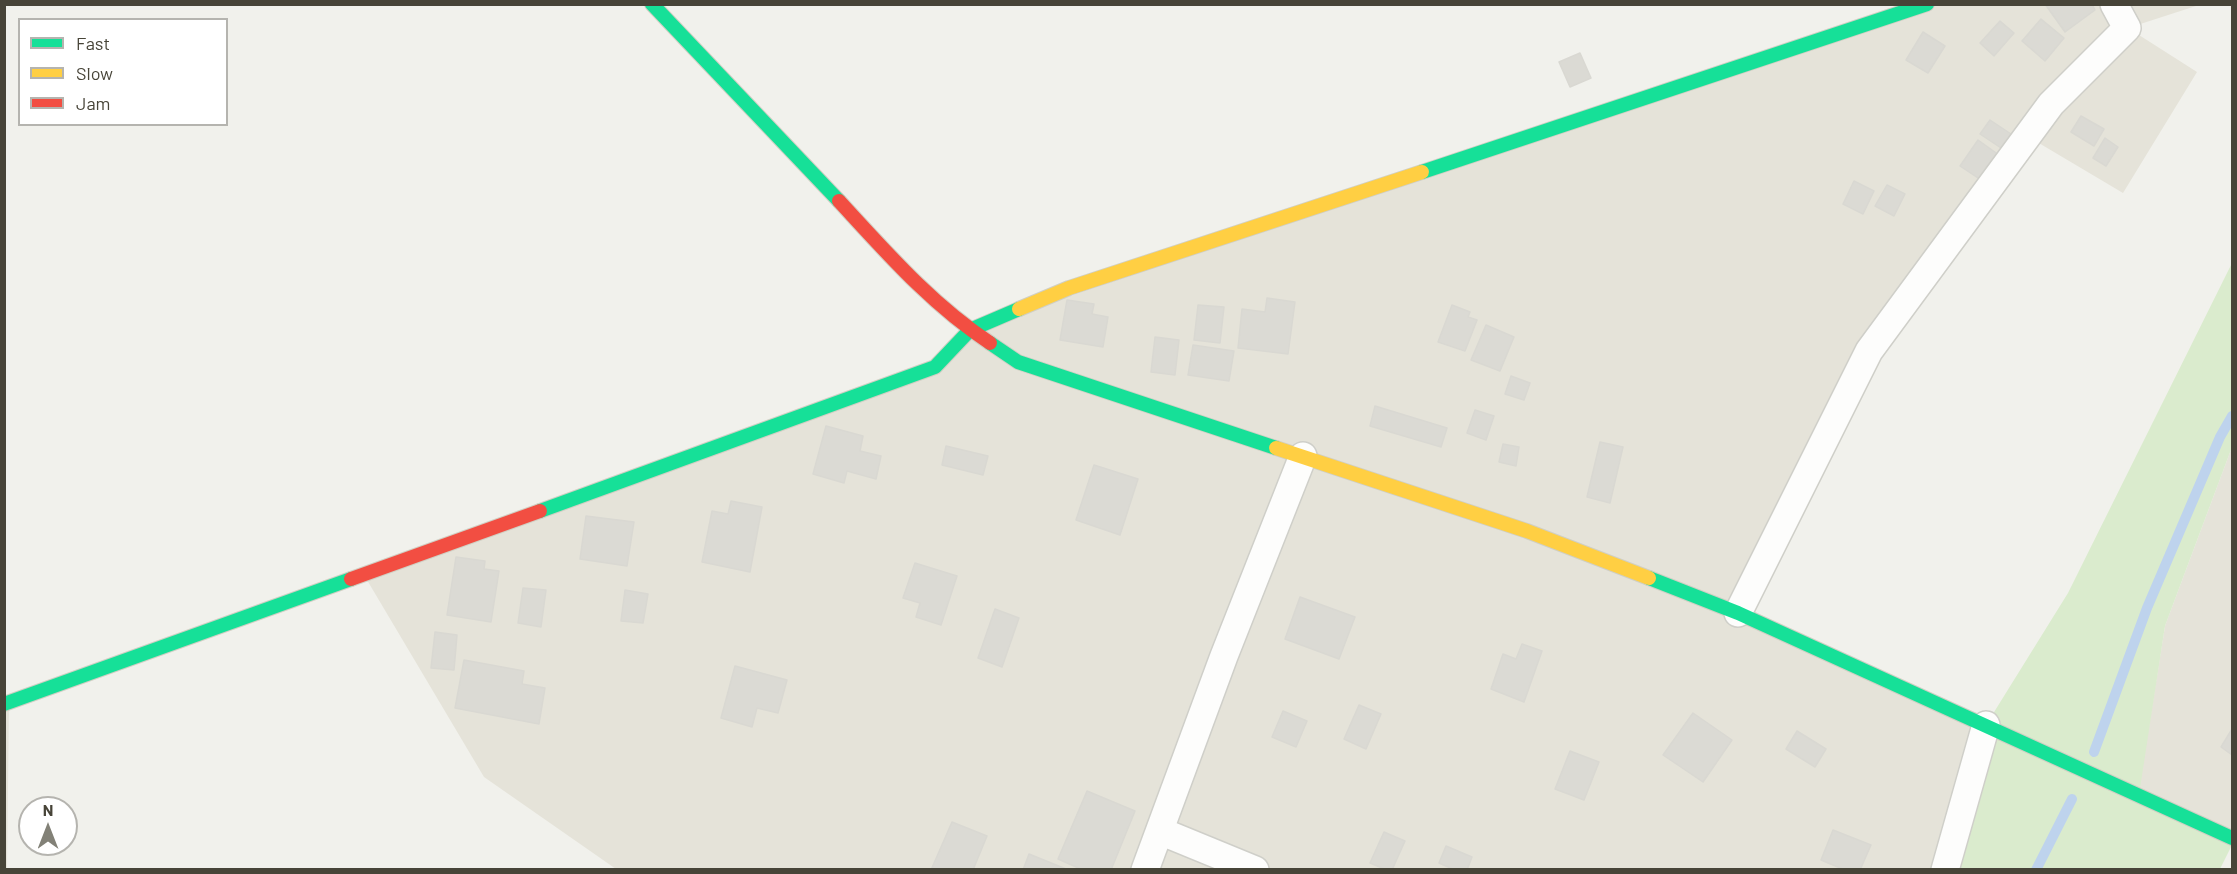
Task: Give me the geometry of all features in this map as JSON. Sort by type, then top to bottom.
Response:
[{"type":"street","points":[[652,4],[923,291],[970,330],[1018,362],[1527,531],[1738,613],[2232,838]]},
{"type":"street","points":[[4,704],[935,367],[970,330],[1069,288],[1580,121],[1927,4]]},
{"type":"street","points":[[1738,613],[1869,351],[2050,104],[2127,28],[2114,4]]},
{"type":"street","points":[[1145,870],[1224,656],[1303,456]]},
{"type":"street","points":[[1945,870],[1986,725]]},
{"type":"street","points":[[1161,831],[1255,870]]},
{"type":"shaded area","points":[[1927,5],[2199,5],[2128,28],[2197,72],[2123,193],[2027,136],[1869,351],[1738,613],[1986,725],[1945,869],[616,869],[484,777],[364,575],[935,367],[970,330]]},
{"type":"shaded area","points":[[2232,447],[2232,838],[2138,795],[2165,626]]},
{"type":"shaded area","points":[[9,703],[7,869],[5,870],[4,704]]},
{"type":"green space","points":[[2232,263],[2232,447],[2165,626],[2139,795],[2232,845],[2220,869],[1945,870],[1986,725],[2068,593]]},
{"type":"building","points":[[2045,4],[2092,4],[2095,10],[2065,32]]},
{"type":"building","points":[[2041,19],[2064,38],[2045,61],[2022,41]]},
{"type":"building","points":[[2000,21],[2014,33],[1994,56],[1980,43]]},
{"type":"building","points":[[1923,32],[1945,46],[1928,73],[1906,60]]},
{"type":"building","points":[[1580,53],[1591,78],[1570,87],[1559,62]]},
{"type":"building","points":[[2081,116],[2104,129],[2094,146],[2071,132]]},
{"type":"building","points":[[1990,120],[2014,136],[2004,150],[1980,134]]},
{"type":"building","points":[[2105,138],[2118,147],[2106,166],[2093,158]]},
{"type":"building","points":[[1978,140],[1999,155],[1981,180],[1960,166]]},
{"type":"building","points":[[1854,181],[1874,191],[1863,214],[1843,204]]},
{"type":"building","points":[[1887,185],[1905,194],[1894,216],[1875,206]]},
{"type":"building","points":[[1267,298],[1295,302],[1288,354],[1238,348],[1242,309],[1265,312]]},
{"type":"building","points":[[1067,300],[1094,304],[1092,314],[1108,317],[1103,347],[1060,340]]},
{"type":"building","points":[[1198,305],[1224,307],[1220,343],[1194,340]]},
{"type":"building","points":[[1452,305],[1470,312],[1468,317],[1477,320],[1465,351],[1438,342]]},
{"type":"building","points":[[1486,325],[1514,337],[1500,371],[1471,360]]},
{"type":"building","points":[[1155,337],[1179,340],[1175,375],[1151,372]]},
{"type":"building","points":[[1193,345],[1234,351],[1229,381],[1188,375]]},
{"type":"building","points":[[1511,376],[1530,383],[1524,400],[1505,394]]},
{"type":"building","points":[[1375,406],[1447,428],[1441,447],[1370,426]]},
{"type":"building","points":[[1475,410],[1494,416],[1486,440],[1467,433]]},
{"type":"building","points":[[826,426],[863,436],[860,451],[881,456],[876,479],[847,471],[844,483],[813,474]]},
{"type":"building","points":[[1600,442],[1623,447],[1610,503],[1587,497]]},
{"type":"building","points":[[1503,444],[1519,447],[1516,466],[1499,462]]},
{"type":"building","points":[[946,446],[988,456],[983,475],[942,465]]},
{"type":"building","points":[[1094,465],[1138,479],[1120,535],[1076,520]]},
{"type":"building","points":[[731,501],[762,507],[750,572],[702,562],[712,511],[728,514]]},
{"type":"building","points":[[586,516],[634,522],[627,566],[580,559]]},
{"type":"building","points":[[456,557],[485,561],[484,569],[499,571],[491,622],[447,615]]},
{"type":"building","points":[[915,563],[957,576],[941,625],[916,617],[920,603],[903,598]]},
{"type":"building","points":[[523,588],[546,590],[541,627],[518,623]]},
{"type":"building","points":[[625,590],[648,594],[643,623],[621,621]]},
{"type":"building","points":[[1300,597],[1355,617],[1339,659],[1285,639]]},
{"type":"building","points":[[995,609],[1019,618],[1002,667],[978,658]]},
{"type":"building","points":[[435,632],[457,635],[454,670],[431,668]]},
{"type":"building","points":[[1522,644],[1542,651],[1524,702],[1491,689],[1503,654],[1516,659]]},
{"type":"building","points":[[464,660],[524,671],[522,684],[545,688],[539,724],[455,708]]},
{"type":"building","points":[[735,666],[787,680],[778,713],[757,708],[752,727],[721,718]]},
{"type":"building","points":[[1359,705],[1381,714],[1366,749],[1344,739]]},
{"type":"building","points":[[1283,711],[1307,721],[1296,747],[1272,737]]},
{"type":"building","points":[[1693,713],[1732,740],[1703,782],[1663,755]]},
{"type":"building","points":[[2232,729],[2232,755],[2221,747]]},
{"type":"building","points":[[1797,731],[1826,749],[1815,767],[1786,749]]},
{"type":"building","points":[[1570,751],[1599,762],[1584,800],[1555,789]]},
{"type":"building","points":[[1087,791],[1135,811],[1111,870],[1083,870],[1058,859]]},
{"type":"building","points":[[952,822],[987,836],[973,870],[931,870]]},
{"type":"building","points":[[1833,830],[1871,845],[1860,870],[1845,870],[1821,860]]},
{"type":"building","points":[[1384,832],[1405,841],[1392,870],[1370,863]]},
{"type":"building","points":[[1446,846],[1472,857],[1467,870],[1455,870],[1439,863]]},
{"type":"building","points":[[1029,854],[1066,869],[1023,870]]},
{"type":"waterway","points":[[2094,752],[2147,608],[2220,437],[2232,416]]},
{"type":"waterway","points":[[2036,870],[2072,799]]},
{"type":"traffic: fast","points":[[652,4],[839,201]]},
{"type":"traffic: fast","points":[[1422,172],[1927,4]]},
{"type":"traffic: fast","points":[[540,511],[935,367],[970,330],[1019,309]]},
{"type":"traffic: fast","points":[[990,343],[1018,362],[1276,448]]},
{"type":"traffic: fast","points":[[1649,578],[1738,613],[2232,838]]},
{"type":"traffic: fast","points":[[4,704],[351,579]]},
{"type":"traffic: slow","points":[[1019,309],[1069,288],[1422,172]]},
{"type":"traffic: slow","points":[[1276,448],[1527,531],[1649,578]]},
{"type":"traffic: jam","points":[[839,201],[892,258],[948,312],[990,343]]},
{"type":"traffic: jam","points":[[351,579],[540,511]]}]
